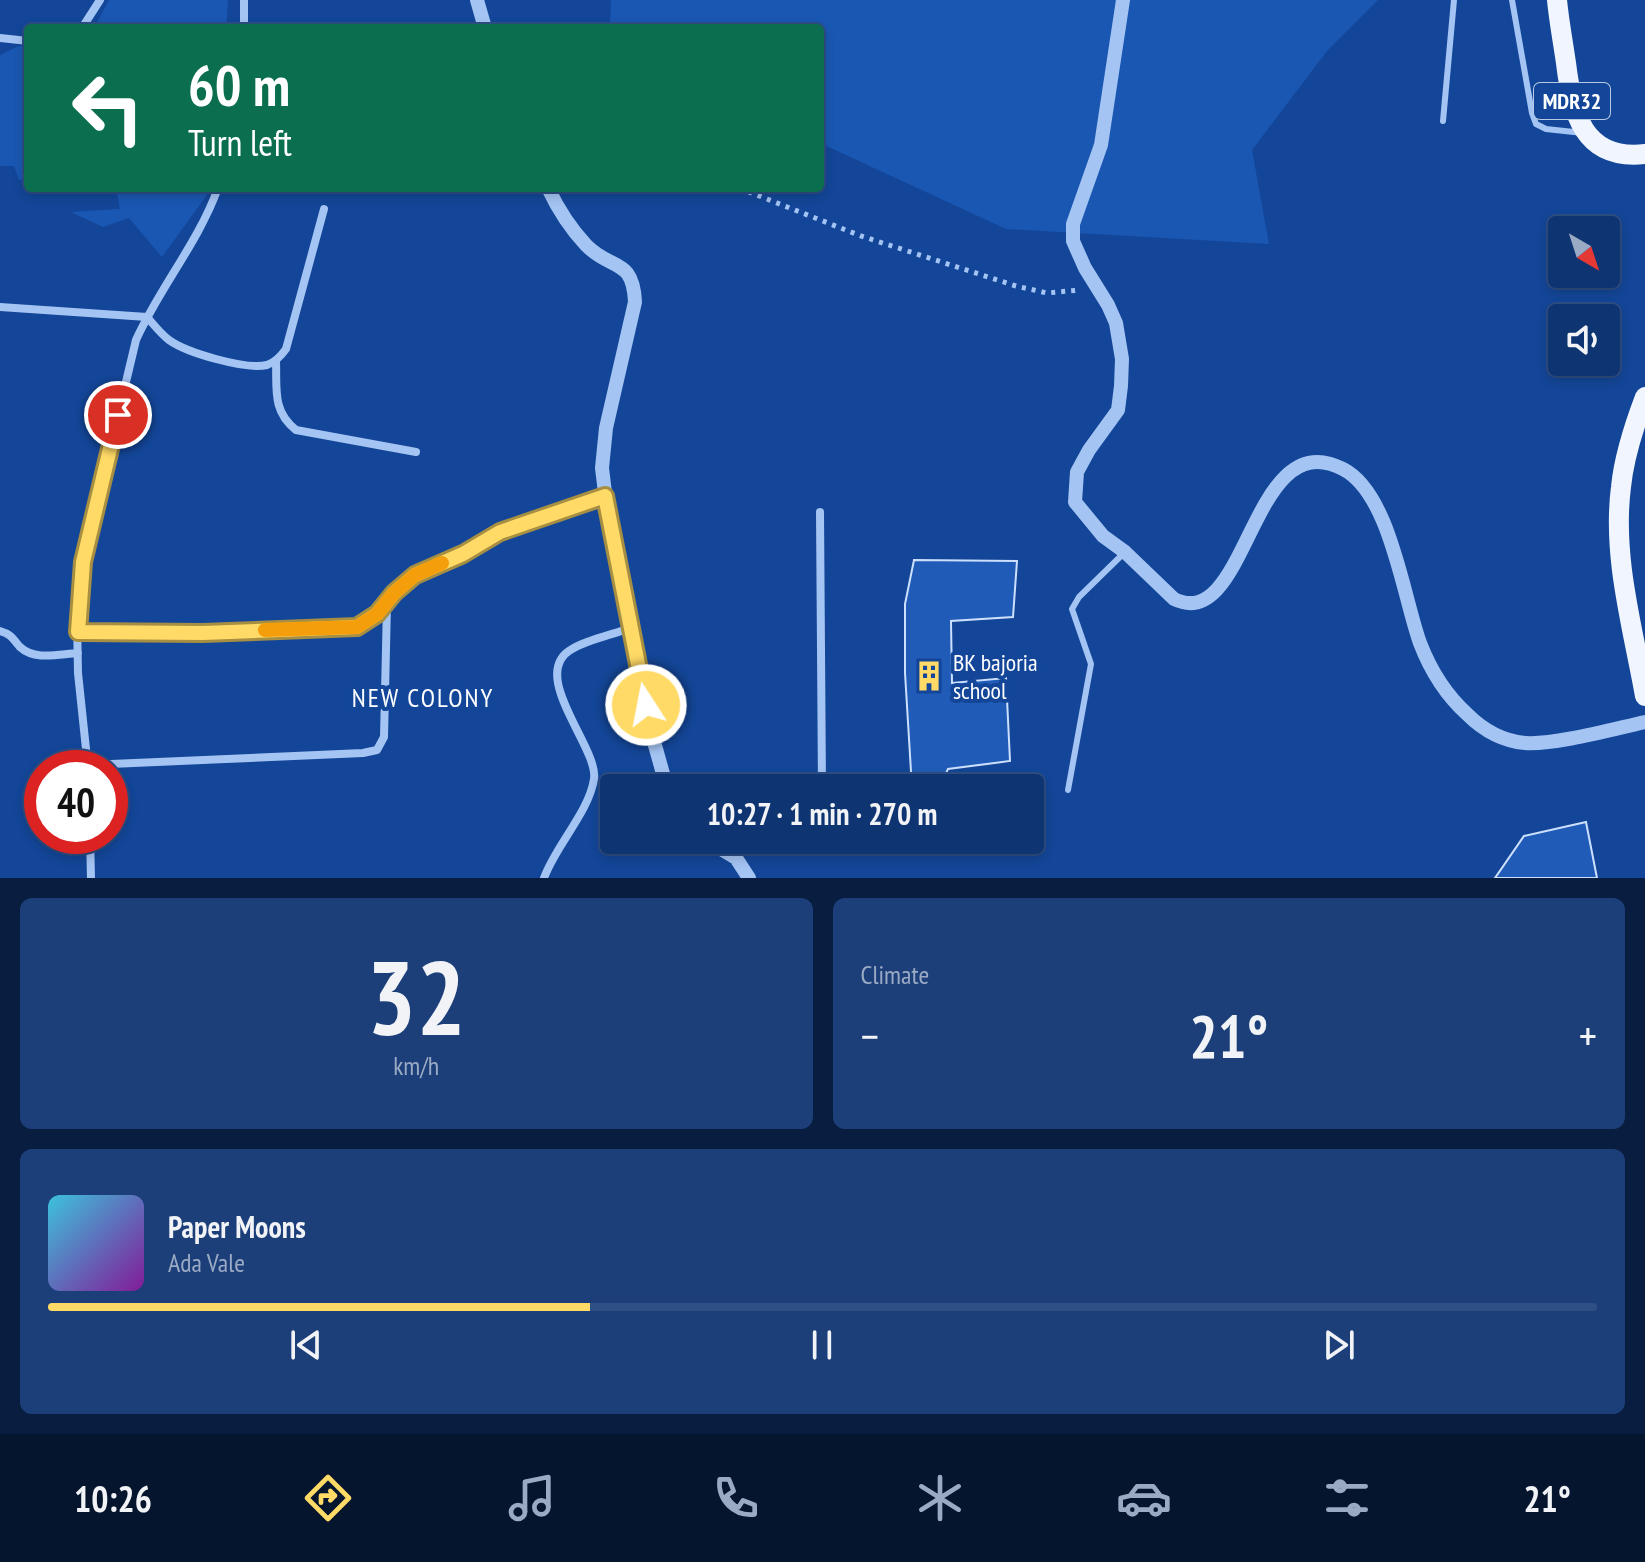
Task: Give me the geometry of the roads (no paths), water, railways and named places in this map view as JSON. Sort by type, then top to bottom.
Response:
[{"type":"main road","name":"MDR32","points":[[1557,0],[1569,90],[1576,117],[1586,134],[1601,147],[1621,154],[1645,154]]},
{"type":"main road","points":[[1645,397],[1626,457],[1618,516],[1624,580],[1645,696]]},
{"type":"street","points":[[85,24],[100,0]]},
{"type":"street","points":[[244,0],[244,24]]},
{"type":"street","points":[[477,0],[484,24]]},
{"type":"street","points":[[1123,0],[1101,145],[1073,224],[1073,241],[1116,323],[1122,359],[1121,386],[1118,410],[1077,472],[1075,502],[1103,536],[1125,552],[1174,599],[1194,605],[1219,589],[1282,479],[1311,463],[1333,464],[1359,481],[1380,514],[1421,644],[1447,692],[1475,722],[1504,739],[1527,743],[1645,722]]},
{"type":"street","points":[[0,38],[24,41]]},
{"type":"street","points":[[87,750],[78,653],[83,562],[136,340],[207,216],[216,192]]},
{"type":"street","points":[[550,192],[561,214],[588,247],[625,269],[634,283],[635,302],[606,428],[602,468],[630,628],[663,774]]},
{"type":"street","points":[[0,307],[147,317],[167,338],[184,349],[257,366],[276,361],[286,349],[324,209]]},
{"type":"street","points":[[276,361],[278,405],[284,420],[296,430],[416,452]]},
{"type":"street","points":[[78,632],[203,633],[357,627],[368,622],[415,575],[463,554],[500,532],[605,496]]},
{"type":"street","points":[[820,512],[822,774]]},
{"type":"street","points":[[128,764],[377,750],[384,737],[387,604]]},
{"type":"street","points":[[544,878],[550,862],[588,799],[594,778],[594,764],[588,750],[564,708],[558,672],[560,660],[570,650],[630,628]]},
{"type":"street","points":[[0,631],[13,637],[31,654],[78,653]]},
{"type":"street","points":[[90,854],[91,878]]},
{"type":"street","points":[[729,854],[736,858],[749,878]]},
{"type":"lane","points":[[1443,121],[1454,0]]},
{"type":"lane","points":[[1512,0],[1536,124],[1546,129],[1586,134]]},
{"type":"lane","points":[[1068,790],[1091,664],[1072,609],[1079,597],[1125,552]]},
{"type":"place","name":"BK bajoria school","points":[[929,676]]},
{"type":"district","name":"NEW COLONY","points":[[423,697]]}]
